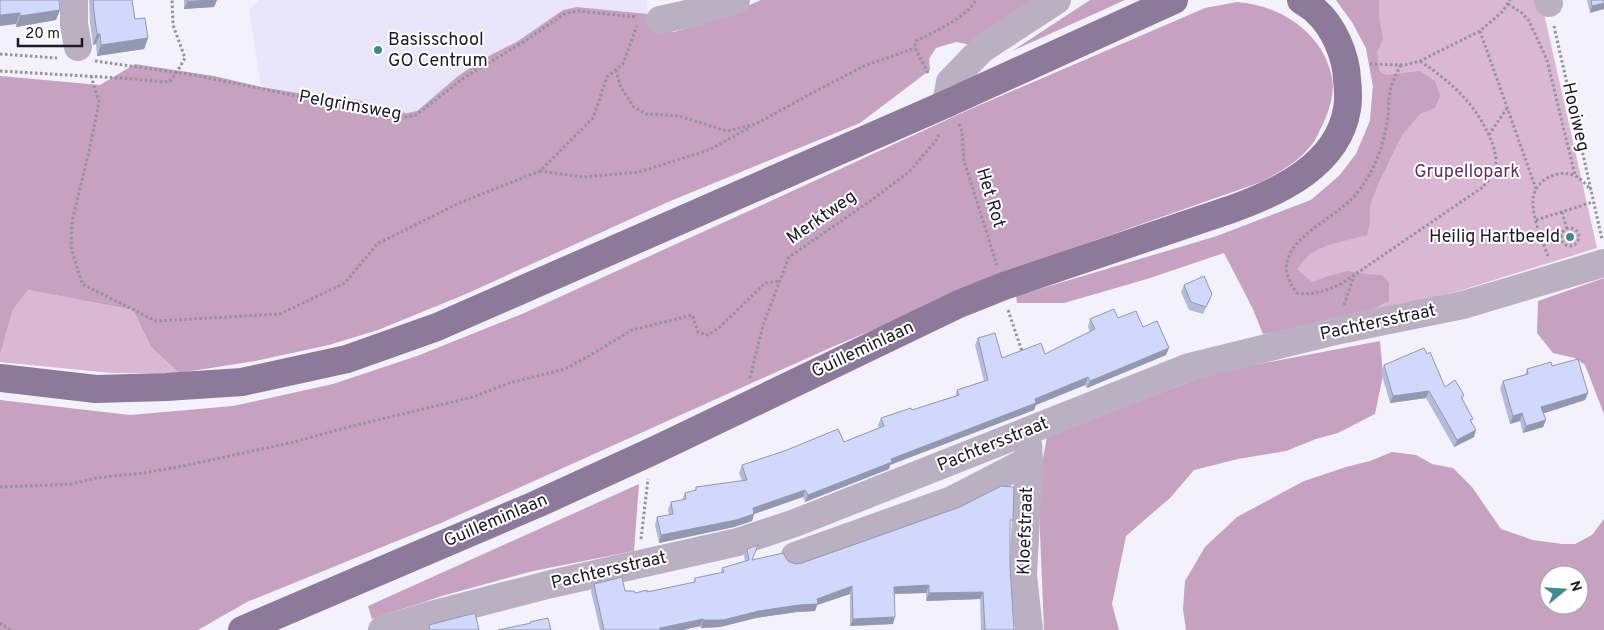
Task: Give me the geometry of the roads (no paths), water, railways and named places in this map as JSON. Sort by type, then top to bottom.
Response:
[{"type":"main road","points":[[0,378],[96,389],[166,387],[242,382],[347,359],[437,327],[946,104],[1174,0]]},
{"type":"main road","name":"Guilleminlaan","points":[[242,630],[537,504],[653,451],[959,304],[1004,286],[1263,198],[1299,178],[1318,162],[1329,150],[1336,138],[1347,110],[1348,93],[1347,68],[1344,55],[1327,23],[1316,11],[1301,0]]},
{"type":"street","points":[[650,19],[696,12],[736,0]]},
{"type":"street","points":[[946,104],[950,82],[982,49],[1057,0]]},
{"type":"street","name":"Pachtersstraat","points":[[382,630],[427,616],[551,584],[738,542],[802,521],[1189,367],[1340,330],[1463,305],[1604,263]]},
{"type":"street","name":"Kloefstraat","points":[[1028,432],[1029,460],[1024,575],[1029,630]]},
{"type":"street","name":"Pachtersstraat","points":[[795,556],[952,500],[1029,460]]},
{"type":"place","name":"Basisschool GO Centrum","points":[[378,50]]},
{"type":"place","name":"Heilig Hartbeeld","points":[[1570,237]]},
{"type":"park label","name":"Grupellopark","points":[[1467,172]]}]
